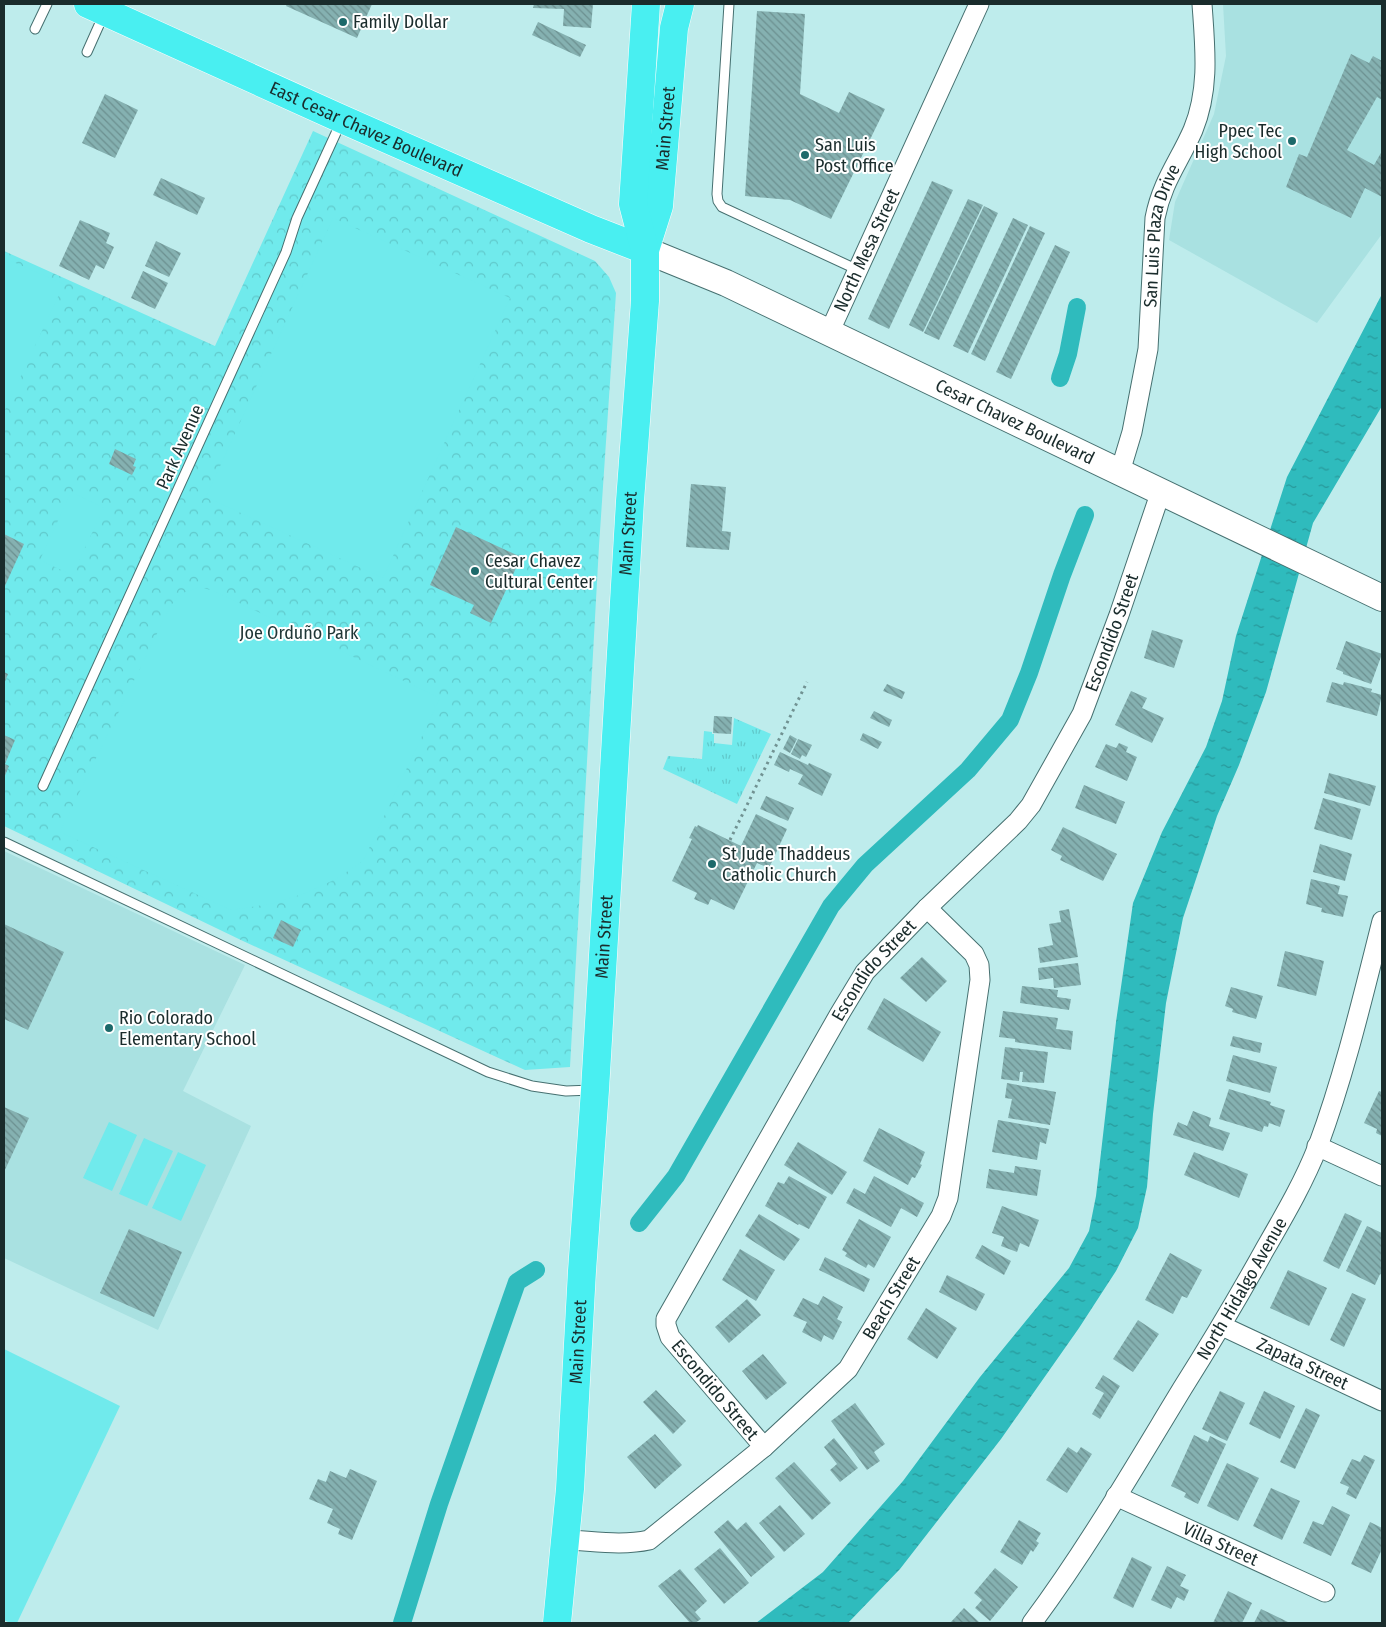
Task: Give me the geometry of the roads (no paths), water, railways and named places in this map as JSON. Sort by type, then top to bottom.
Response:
[{"type":"highway","name":"Main Street","points":[[557,1623],[570,1489],[630,501],[645,301],[645,250],[633,204],[646,4]]},
{"type":"highway","name":"East Cesar Chavez Boulevard","points":[[97,8],[342,120],[591,229],[645,250]]},
{"type":"highway","name":"Main Street","points":[[645,250],[659,206],[675,12]]},
{"type":"street","name":"North Mesa Street","points":[[829,333],[979,4]]},
{"type":"street","name":"San Luis Plaza Drive","points":[[1120,472],[1132,432],[1148,349],[1155,218],[1165,183],[1193,130],[1202,100],[1206,64],[1202,4]]},
{"type":"street","name":"Cesar Chavez Boulevard","points":[[645,250],[726,283],[1382,598]]},
{"type":"street","name":"Escondido Street","points":[[764,1447],[670,1336],[666,1325],[666,1318],[860,979],[927,908],[1018,821],[1031,805],[1082,714],[1119,615],[1161,491]]},
{"type":"street","name":"Beach Street","points":[[566,1540],[624,1543],[649,1540],[764,1447],[848,1369],[941,1216],[948,1198],[980,980],[979,965],[974,954],[927,908]]},
{"type":"street","name":"North Hidalgo Avenue","points":[[1032,1623],[1050,1600],[1222,1326],[1281,1222],[1318,1146],[1378,954],[1382,921]]},
{"type":"street","points":[[1318,1146],[1382,1176]]},
{"type":"street","name":"Zapata Street","points":[[1222,1326],[1382,1401]]},
{"type":"street","name":"Villa Street","points":[[1116,1496],[1325,1592]]},
{"type":"lane","points":[[35,29],[46,4]]},
{"type":"lane","points":[[729,4],[718,201],[722,207],[858,270]]},
{"type":"lane","points":[[87,52],[97,8]]},
{"type":"lane","name":"Park Avenue","points":[[43,786],[278,270],[297,218],[342,120]]},
{"type":"lane","points":[[4,842],[488,1072],[532,1086],[566,1091],[595,1090]]},
{"type":"water","points":[[1382,294],[1382,406],[1313,523],[1266,692],[1239,765],[1217,816],[1183,918],[1166,1003],[1153,1114],[1147,1187],[1138,1228],[1116,1271],[1079,1328],[1001,1439],[900,1569],[848,1623],[756,1623],[823,1572],[903,1481],[980,1377],[1069,1268],[1089,1231],[1096,1196],[1116,1022],[1133,903],[1162,832],[1206,747],[1222,701],[1236,636],[1287,477]]},
{"type":"waterway","points":[[1060,378],[1068,354],[1077,307]]},
{"type":"waterway","points":[[639,1223],[676,1176],[831,906],[865,865],[968,770],[1010,720],[1029,673],[1062,575],[1085,515]]},
{"type":"waterway","points":[[402,1623],[439,1504],[517,1282],[536,1270]]},
{"type":"place","name":"Family Dollar","points":[[343,22]]},
{"type":"place","name":"Ppec Tec High School","points":[[1292,141]]},
{"type":"place","name":"San Luis Post Office","points":[[805,155]]},
{"type":"place","name":"Cesar Chavez Cultural Center","points":[[475,571]]},
{"type":"place","name":"St Jude Thaddeus Catholic Church","points":[[712,864]]},
{"type":"place","name":"Rio Colorado Elementary School","points":[[109,1028]]},
{"type":"park label","name":"Joe Orduño Park","points":[[299,633]]}]
